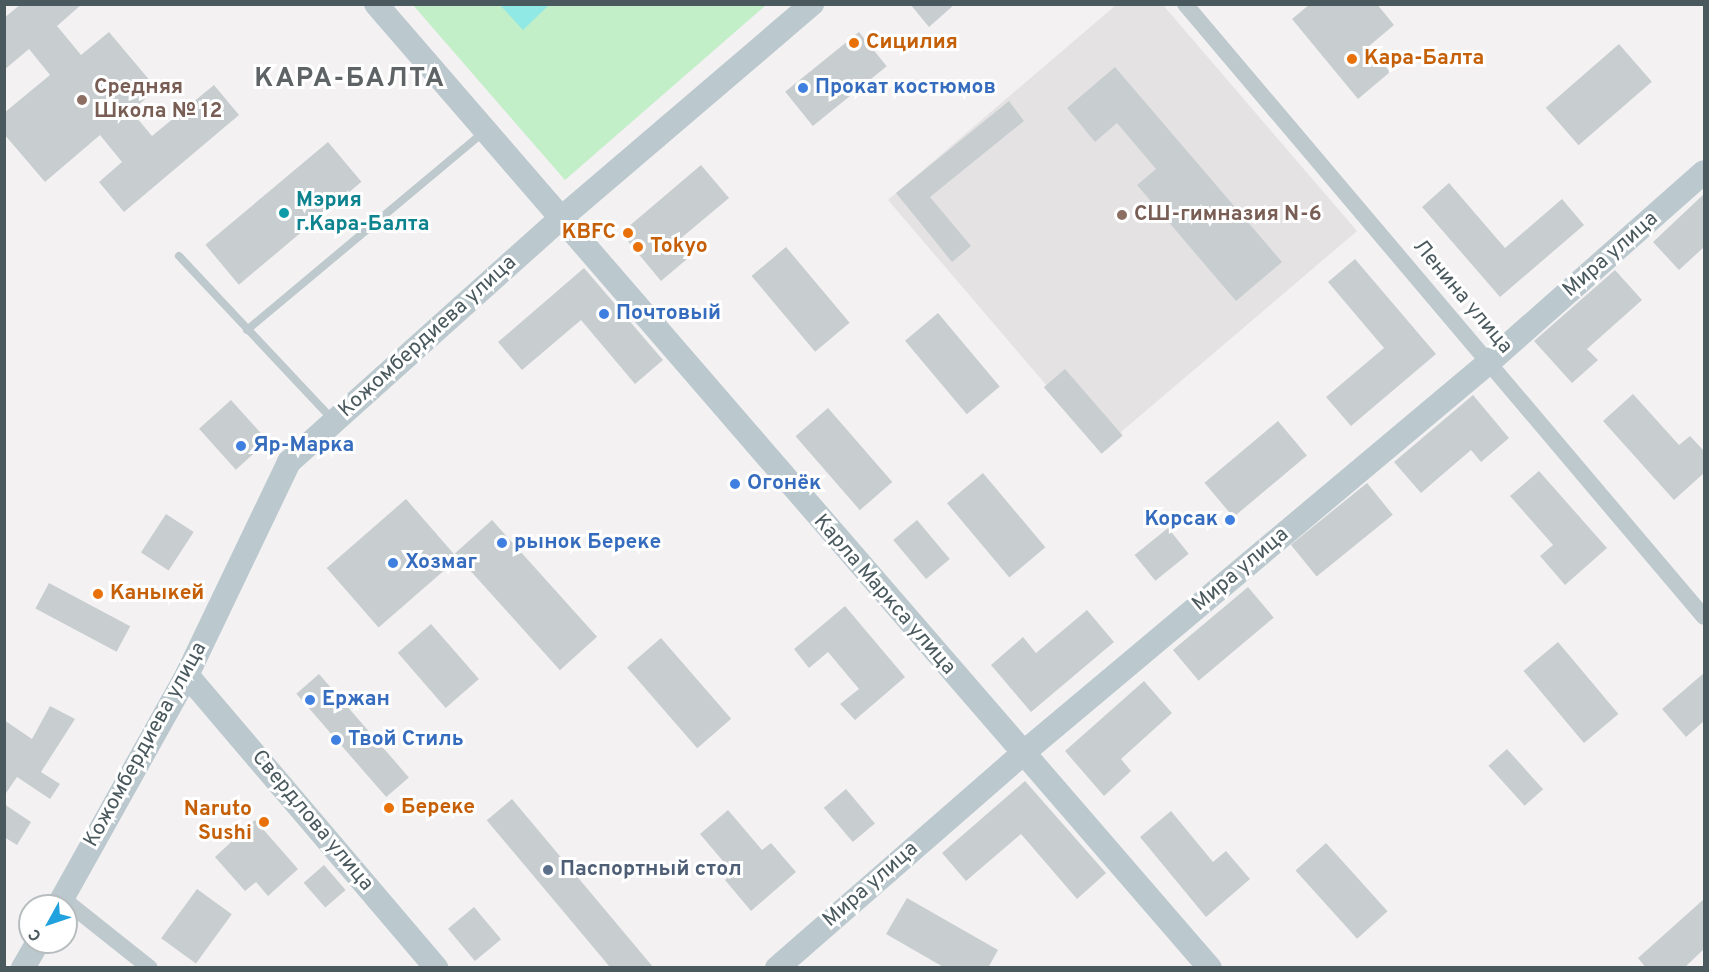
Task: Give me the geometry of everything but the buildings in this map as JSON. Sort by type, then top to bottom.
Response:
[{"type":"street","name":"Карла Маркса улица","points":[[376,4],[559,220],[1210,968]]},
{"type":"street","name":"Кожомбердиева улица","points":[[64,894],[187,675],[289,462],[559,220],[812,4]]},
{"type":"street","name":"Ленина улица","points":[[1185,4],[1704,617]]},
{"type":"street","name":"Мира улица","points":[[777,968],[1022,754],[1488,363],[1704,172]]},
{"type":"street","name":"Свердлова улица","points":[[187,675],[436,968]]},
{"type":"street","points":[[78,915],[150,968]]},
{"type":"street","points":[[23,968],[31,954]]},
{"type":"lane","points":[[247,330],[485,132]]},
{"type":"lane","points":[[179,256],[335,422]]},
{"type":"shaded area","name":"СШ-гимназия N-6","points":[[1116,5],[1163,5],[1357,231],[1101,449],[888,200]]},
{"type":"green space","points":[[413,5],[766,5],[565,180]]},
{"type":"water","points":[[500,5],[549,5],[523,30]]},
{"type":"place","name":"Сицилия","points":[[854,43]]},
{"type":"place","name":"Кара-Балта","points":[[1352,59]]},
{"type":"place","name":"Прокат костюмов","points":[[803,88]]},
{"type":"place","name":"Средняя Школа № 12","points":[[82,100]]},
{"type":"place","name":"Мэрия г.Кара-Балта","points":[[284,213]]},
{"type":"place","name":"СШ-гимназия N-6","points":[[1122,215]]},
{"type":"place","name":"KBFC","points":[[628,233]]},
{"type":"place","name":"Tokyo","points":[[638,247]]},
{"type":"place","name":"Почтовый","points":[[604,314]]},
{"type":"place","name":"Яр-Марка","points":[[241,446]]},
{"type":"place","name":"Огонёк","points":[[735,484]]},
{"type":"place","name":"Корсак","points":[[1230,520]]},
{"type":"place","name":"рынок Береке","points":[[502,543]]},
{"type":"place","name":"Хозмаг","points":[[393,563]]},
{"type":"place","name":"Каныкей","points":[[98,594]]},
{"type":"place","name":"Ержан","points":[[310,700]]},
{"type":"place","name":"Твой Стиль","points":[[336,740]]},
{"type":"place","name":"Береке","points":[[389,808]]},
{"type":"place","name":"Naruto Sushi","points":[[264,822]]},
{"type":"place","name":"Паспортный стол","points":[[548,870]]},
{"type":"district","name":"КАРА-БАЛТА","points":[[350,80]]}]
